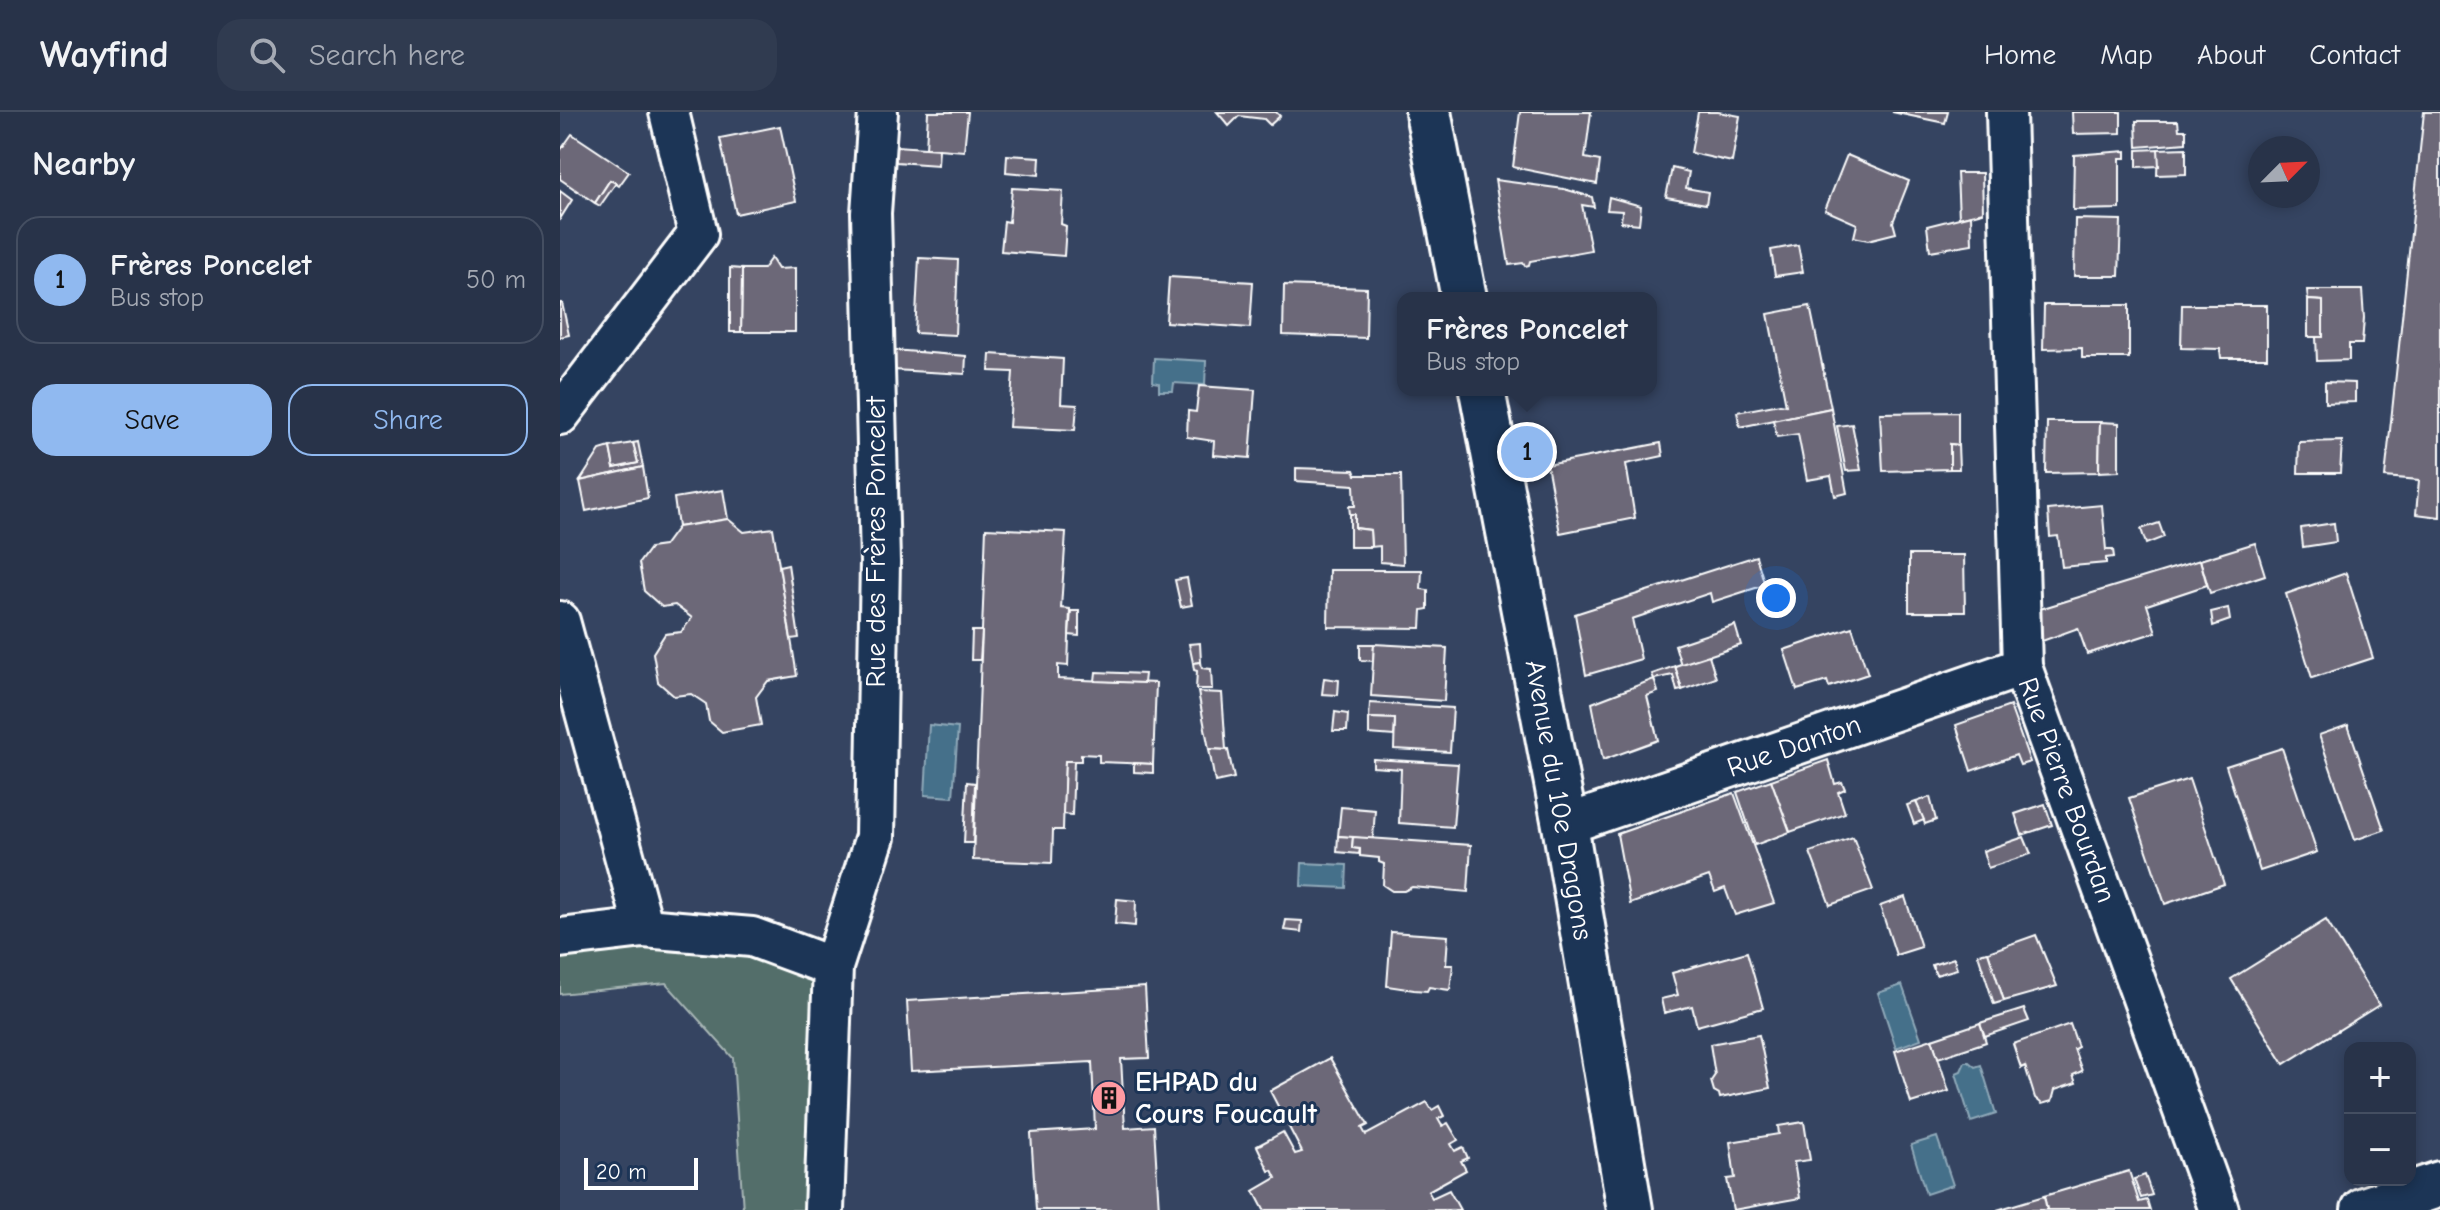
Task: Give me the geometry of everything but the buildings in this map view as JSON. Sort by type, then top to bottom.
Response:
[{"type":"main road","points":[[1428,112],[1463,292]]},
{"type":"main road","name":"Avenue du 10e Dragons","points":[[1483,396],[1565,825],[1630,1210]]},
{"type":"main road","points":[[2364,1210],[2440,1184]]},
{"type":"street","points":[[560,415],[698,234],[669,112]]},
{"type":"street","name":"Rue des Frères Poncelet","points":[[824,1210],[833,967],[875,837],[880,562],[871,213],[878,112]]},
{"type":"street","name":"Rue Pierre Bourdan","points":[[2006,112],[2022,667],[2219,1210]]},
{"type":"street","points":[[560,621],[644,928]]},
{"type":"street","name":"Rue Danton","points":[[1565,825],[2022,667]]},
{"type":"street","points":[[560,938],[644,928],[752,937],[833,967]]},
{"type":"green space","points":[[644,928],[833,967],[824,1210],[743,1210],[733,1058],[666,983],[560,994],[560,938]]},
{"type":"water","points":[[1154,358],[1206,361],[1205,385],[1174,383],[1173,391],[1159,391],[1159,383],[1153,382]]},
{"type":"water","points":[[929,725],[958,728],[953,797],[925,795]]},
{"type":"water","points":[[1302,863],[1347,865],[1346,888],[1301,886]]},
{"type":"water","points":[[1902,985],[1921,1039],[1896,1048],[1878,993]]},
{"type":"water","points":[[1965,1062],[1975,1067],[1981,1065],[1996,1114],[1971,1122],[1956,1073],[1961,1071]]},
{"type":"water","points":[[1937,1137],[1953,1185],[1926,1194],[1911,1145]]},
{"type":"place","name":"Frères Poncelet","points":[[1527,452]]},
{"type":"place","name":"EHPAD du Cours Foucault","points":[[1109,1098]]}]
